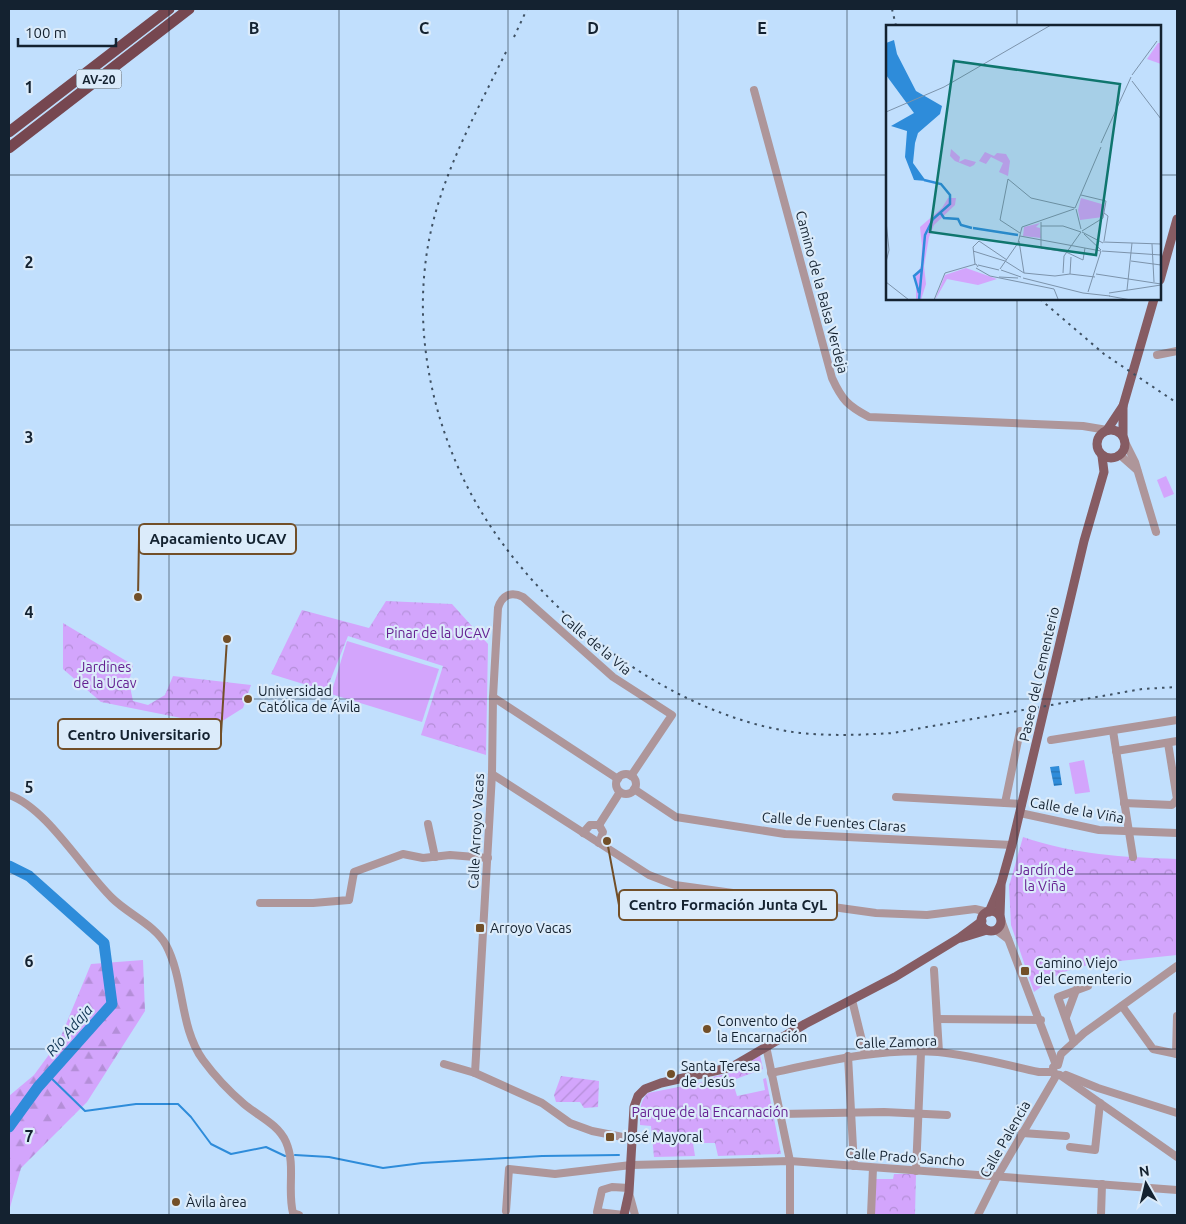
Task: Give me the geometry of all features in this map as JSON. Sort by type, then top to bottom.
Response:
[{"type":"highway","name":"AV-20","points":[[9,132],[169,9]]},
{"type":"highway","name":"AV-20","points":[[9,148],[189,9]]},
{"type":"main road","points":[[1161,276],[1177,219]]},
{"type":"main road","points":[[1122,406],[1124,451],[1117,457],[1102,456],[1097,447],[1098,437],[1107,430],[1122,406],[1154,300]]},
{"type":"main road","points":[[1107,430],[1116,430],[1124,439]]},
{"type":"main road","name":"Paseo del Cementerio","points":[[985,916],[1001,884],[1012,845],[1084,541],[1104,472],[1102,456]]},
{"type":"main road","name":"Paseo del Cementerio","points":[[1104,472],[1117,457]]},
{"type":"main road","name":"Paseo del Cementerio","points":[[1000,918],[1001,884]]},
{"type":"main road","points":[[985,916],[992,930]]},
{"type":"main road","points":[[624,1215],[629,1190],[634,1107],[638,1096],[645,1089],[661,1083],[732,1067],[766,1046],[895,977],[959,938],[985,916],[1000,918],[992,930],[959,938]]},
{"type":"street","name":"Camino de la Balsa Verdeja","points":[[754,90],[832,378],[840,395],[850,407],[869,417],[1107,430]]},
{"type":"street","points":[[1157,355],[1177,351]]},
{"type":"street","points":[[1091,428],[1098,437]]},
{"type":"street","points":[[1124,439],[1138,472],[1156,532]]},
{"type":"street","points":[[1117,457],[1138,472]]},
{"type":"street","name":"Calle de la Vía","points":[[508,594],[515,593],[523,597],[613,677],[672,715],[631,776]]},
{"type":"street","name":"Calle Arroyo Vacas","points":[[475,1073],[488,858],[498,608],[501,600],[508,594]]},
{"type":"street","points":[[493,697],[618,779]]},
{"type":"street","points":[[1051,740],[1177,720]]},
{"type":"street","points":[[1005,803],[1020,731]]},
{"type":"street","name":"Calle de la Viña","points":[[1113,731],[1133,857]]},
{"type":"street","points":[[1116,751],[1177,741]]},
{"type":"street","name":"Calle de la Viña","points":[[1124,804],[1172,805],[1177,800],[1168,743]]},
{"type":"street","points":[[492,774],[650,876],[675,885],[876,913],[927,915],[975,909],[985,916]]},
{"type":"street","points":[[623,775],[631,776],[636,784],[634,790],[626,794],[620,792],[617,787],[618,779],[623,775]]},
{"type":"street","name":"Calle de Fuentes Claras","points":[[634,790],[676,817],[785,834],[1012,845]]},
{"type":"street","points":[[599,825],[620,792]]},
{"type":"street","points":[[9,795],[17,798],[57,832],[70,850],[113,899],[152,930],[165,944],[174,963],[190,1032],[199,1054],[245,1105],[262,1116],[286,1141],[292,1172],[289,1199],[293,1213],[299,1215]]},
{"type":"street","name":"Calle de la Viña","points":[[896,797],[1005,803],[1099,830],[1177,833]]},
{"type":"street","points":[[428,824],[435,857]]},
{"type":"street","points":[[583,833],[590,825],[599,825]]},
{"type":"street","points":[[599,825],[603,832],[599,843]]},
{"type":"street","points":[[260,902],[313,904],[348,900],[354,872],[404,854],[423,858],[450,855],[488,858]]},
{"type":"street","name":"Paseo del Cementerio","points":[[1000,918],[1058,1071]]},
{"type":"street","points":[[992,930],[1010,941]]},
{"type":"street","name":"Calle Palencia","points":[[978,1215],[997,1177],[1058,1071],[1061,1054],[1074,1042],[1177,966]]},
{"type":"street","points":[[934,970],[940,1052]]},
{"type":"street","points":[[1074,1042],[1058,997],[1088,986]]},
{"type":"street","points":[[1066,1017],[1076,990]]},
{"type":"street","points":[[852,1000],[865,1054]]},
{"type":"street","points":[[1122,1006],[1153,1050],[1176,1054],[1177,1016]]},
{"type":"street","points":[[937,1018],[1040,1020]]},
{"type":"street","points":[[766,1046],[790,1162],[790,1215]]},
{"type":"street","points":[[916,1171],[920,1114],[921,1052]]},
{"type":"street","name":"Calle Zamora","points":[[771,1073],[848,1056],[921,1052],[940,1052],[1039,1072],[1058,1071],[1092,1098],[1177,1157]]},
{"type":"street","points":[[848,1056],[854,1166]]},
{"type":"street","points":[[444,1064],[475,1073],[542,1103],[570,1123],[632,1146]]},
{"type":"street","points":[[1058,1071],[1098,1088],[1177,1113]]},
{"type":"street","points":[[1092,1098],[1098,1088]]},
{"type":"street","points":[[1070,1147],[1095,1150],[1100,1103]]},
{"type":"street","points":[[780,1114],[947,1115]]},
{"type":"street","points":[[1022,1133],[1066,1136]]},
{"type":"street","name":"Calle Prado Sancho","points":[[506,1211],[510,1169],[554,1174],[631,1165],[790,1162],[1177,1190]]},
{"type":"street","points":[[871,1215],[873,1168]]},
{"type":"street","points":[[1101,1215],[1102,1184]]},
{"type":"street","points":[[624,1215],[597,1212],[602,1190],[607,1187],[629,1190],[635,1215]]},
{"type":"green space","points":[[1166,476],[1174,494],[1164,498],[1157,480]]},
{"type":"green space","name":"Pinar de la UCAV","points":[[386,601],[452,604],[488,644],[486,755],[421,735],[443,666],[348,636],[326,691],[271,674],[302,610],[369,628]]},
{"type":"green space","name":"Jardines de la Ucav","points":[[63,623],[133,665],[129,682],[133,701],[148,705],[165,695],[173,676],[251,685],[243,708],[216,725],[101,702],[63,669]]},
{"type":"green space","points":[[347,641],[439,669],[422,722],[331,694]]},
{"type":"green space","points":[[1084,760],[1090,792],[1075,794],[1069,763]]},
{"type":"green space","name":"Jardín de la Viña","points":[[1023,837],[1062,848],[1099,854],[1177,859],[1177,955],[1091,964],[1060,973],[1034,992],[1011,925],[1009,886]]},
{"type":"green space","points":[[143,960],[145,1011],[87,1102],[21,1168],[9,1211],[9,1096],[34,1075],[59,1041],[91,964]]},
{"type":"green space","name":"Parque de la Encarnación","points":[[760,1055],[763,1069],[736,1079],[733,1083],[737,1096],[765,1090],[763,1079],[766,1078],[781,1154],[718,1156],[715,1143],[693,1143],[695,1156],[654,1157],[651,1126],[640,1125],[642,1103],[648,1093],[704,1082],[703,1079],[735,1072]]},
{"type":"green space","points":[[561,1076],[599,1081],[598,1107],[584,1108],[580,1102],[556,1102],[554,1095]]},
{"type":"green space","points":[[894,1174],[916,1174],[915,1215],[872,1215],[873,1179],[893,1179]]},
{"type":"water","points":[[1059,766],[1062,785],[1054,786],[1050,767]]},
{"type":"waterway","name":"Río Adaja","points":[[9,866],[29,876],[104,943],[112,1004],[38,1087],[9,1127]]},
{"type":"waterway","points":[[48,1075],[85,1111],[136,1104],[178,1104],[191,1117],[211,1144],[231,1154],[266,1147],[285,1156]]},
{"type":"waterway","points":[[295,1155],[329,1157],[383,1168],[422,1163],[542,1156],[619,1155]]},
{"type":"railway","points":[[514,37],[527,9]]},
{"type":"railway","points":[[892,9],[896,25]]},
{"type":"railway","points":[[506,52],[456,156],[436,210],[429,238],[425,267],[423,294],[425,348],[435,402],[452,453],[463,478],[489,523],[521,567],[559,608],[602,645],[648,677],[698,703],[749,722],[800,733],[823,735],[893,733],[1142,689],[1177,687]]},
{"type":"railway","points":[[1041,300],[1104,354],[1177,403]]},
{"type":"place","name":"Apacamiento UCAV","points":[[138,597]]},
{"type":"place","name":"Centro Universitario","points":[[227,639]]},
{"type":"place","name":"Universidad Católica de Ávila","points":[[248,699]]},
{"type":"place","name":"Centro Formación Junta CyL","points":[[607,841]]},
{"type":"place","name":"Arroyo Vacas","points":[[480,928]]},
{"type":"place","name":"Camino Viejo del Cementerio","points":[[1025,971]]},
{"type":"place","name":"Convento de la Encarnación","points":[[707,1029]]},
{"type":"place","name":"Santa Teresa de Jesús","points":[[671,1074]]},
{"type":"place","name":"José Mayoral","points":[[610,1137]]},
{"type":"place","name":"Àvila àrea","points":[[176,1202]]}]
